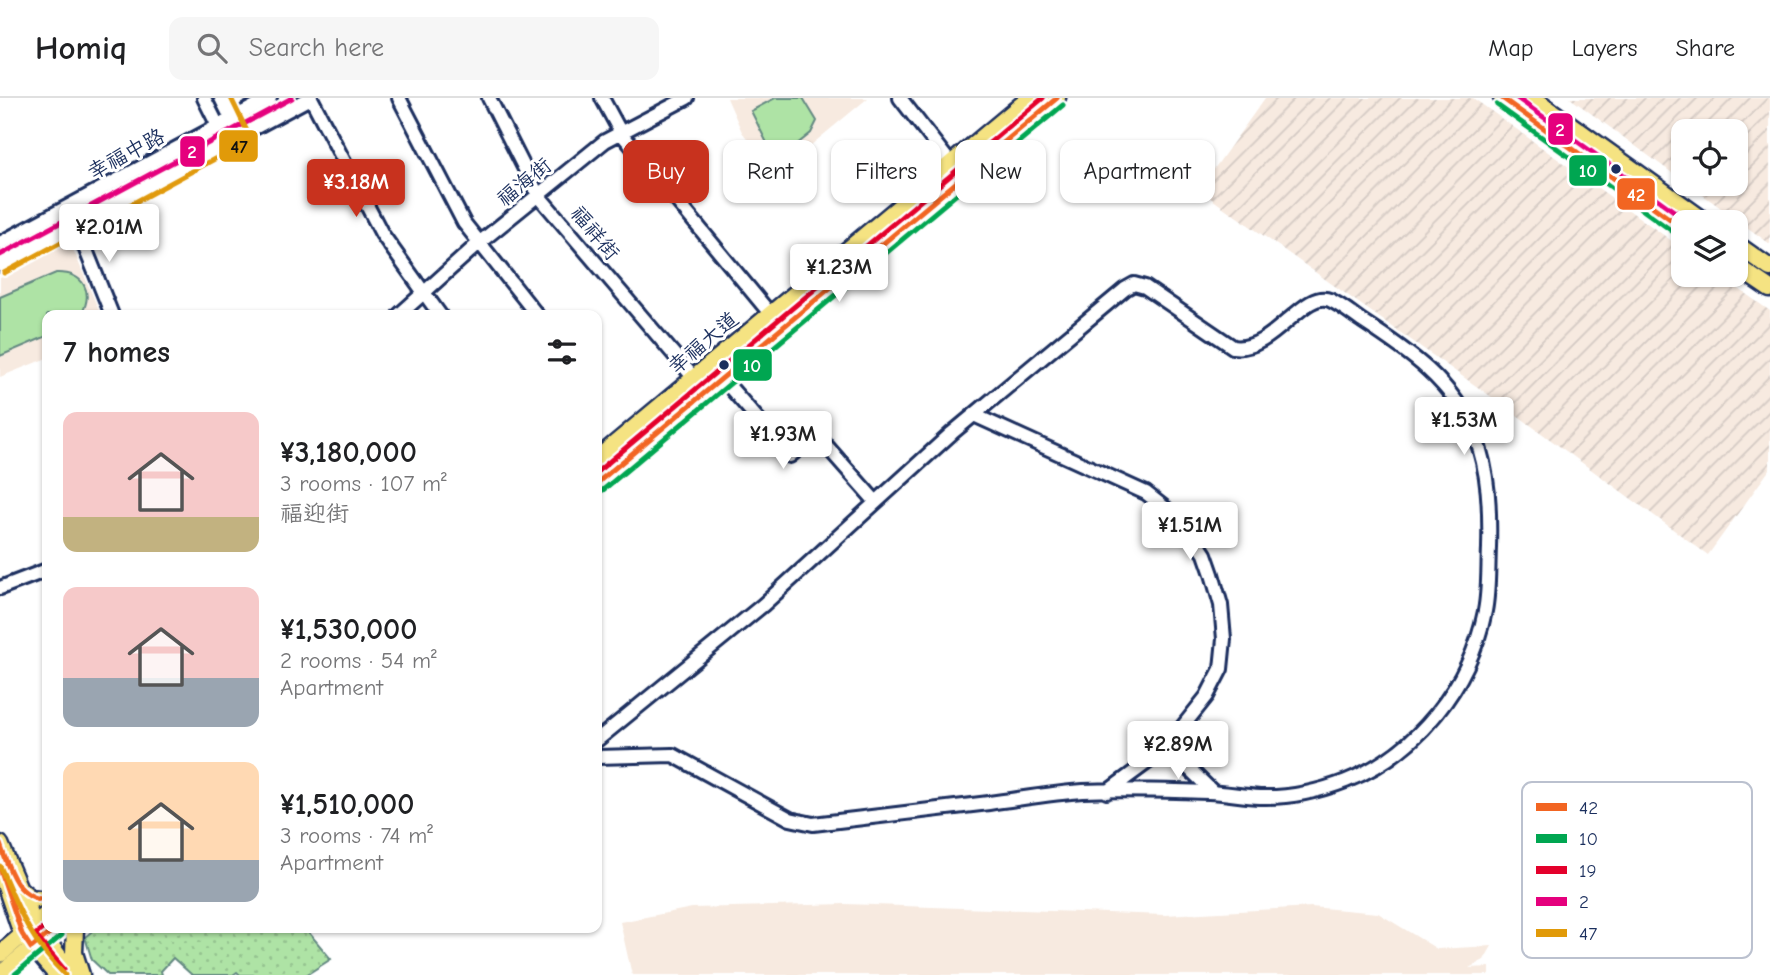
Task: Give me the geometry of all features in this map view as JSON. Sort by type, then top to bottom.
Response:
[{"type":"main road","name":"幸福大道","points":[[602,455],[1030,98]]},
{"type":"main road","name":"幸福大道","points":[[602,479],[1057,98]]},
{"type":"main road","points":[[1502,98],[1671,220]]},
{"type":"main road","points":[[1533,98],[1689,210]]},
{"type":"main road","points":[[1748,252],[1766,264]]},
{"type":"main road","points":[[1748,274],[1770,289]]},
{"type":"main road","points":[[1748,276],[1770,297]]},
{"type":"main road","points":[[0,844],[37,934],[79,975]]},
{"type":"main road","points":[[0,869],[57,975]]},
{"type":"main road","points":[[19,889],[30,898],[42,899]]},
{"type":"main road","points":[[75,933],[74,953],[79,975]]},
{"type":"main road","points":[[0,954],[37,934]]},
{"type":"main road","points":[[0,975],[37,934]]},
{"type":"street","points":[[204,98],[226,143]]},
{"type":"street","points":[[221,98],[240,135]]},
{"type":"street","name":"幸福中路","points":[[0,243],[270,98]]},
{"type":"street","points":[[310,98],[382,234],[436,310]]},
{"type":"street","name":"幸福中路","points":[[0,265],[310,98]]},
{"type":"street","points":[[399,98],[453,205],[479,243],[533,310]]},
{"type":"street","name":"福祥街","points":[[489,98],[538,195],[694,378]]},
{"type":"street","points":[[602,98],[621,133],[782,328]]},
{"type":"street","name":"福海街","points":[[404,310],[479,243],[606,141],[687,98]]},
{"type":"street","points":[[900,98],[951,164]]},
{"type":"street","points":[[76,225],[110,310]]},
{"type":"street","points":[[602,736],[763,605],[974,415],[1134,284],[1145,287],[1233,346],[1244,348],[1266,339],[1313,300],[1329,300],[1432,370],[1453,397],[1475,435],[1488,491],[1490,525],[1485,611],[1465,670],[1429,724],[1403,748],[1376,767],[1346,781],[1322,789],[1264,797],[1213,792],[1082,791],[813,824],[790,819],[673,755],[602,757]]},
{"type":"street","points":[[722,378],[790,456],[816,433],[876,502]]},
{"type":"street","points":[[974,415],[1146,494],[1179,519],[1205,555],[1221,605],[1224,639],[1221,669],[1207,695],[1167,747],[1107,792]]},
{"type":"street","points":[[0,588],[42,572]]},
{"type":"street","points":[[1167,747],[1213,792]]},
{"type":"shaded area","points":[[727,98],[868,98],[817,140],[748,140],[742,132]]},
{"type":"shaded area","points":[[1265,98],[1473,98],[1671,240],[1671,287],[1736,287],[1770,311],[1770,469],[1708,555],[1510,410],[1215,201],[1215,168]]},
{"type":"shaded area","points":[[1570,98],[1770,98],[1770,244],[1748,228],[1748,210],[1724,210],[1704,196],[1748,196],[1748,119],[1671,119],[1671,172]]},
{"type":"shaded area","points":[[69,240],[99,310],[42,310],[42,360],[0,377],[0,278]]},
{"type":"shaded area","points":[[845,904],[1165,915],[1311,907],[1378,913],[1437,949],[1492,946],[1484,960],[1469,968],[1490,967],[1490,975],[632,975],[620,922],[692,908]]},
{"type":"green space","points":[[775,98],[803,98],[817,121],[811,133],[802,140],[766,140],[751,111]]},
{"type":"green space","points":[[56,273],[74,276],[80,280],[87,299],[84,310],[42,310],[42,338],[0,356],[0,297]]},
{"type":"green space","points":[[90,933],[309,933],[331,959],[306,975],[240,975],[237,972],[233,975],[192,975],[173,958],[161,971],[162,975],[108,975],[92,960],[85,937]]},
{"type":"transit line","name":"47","points":[[4,273],[246,142],[248,133],[231,98]]},
{"type":"transit line","name":"2","points":[[0,255],[292,98]]},
{"type":"transit line","name":"19","points":[[602,468],[1043,98]]},
{"type":"transit line","name":"42","points":[[602,479],[1057,98]]},
{"type":"transit line","name":"42","points":[[1502,98],[1671,220]]},
{"type":"transit line","name":"2","points":[[1517,98],[1672,210]]},
{"type":"transit line","name":"10","points":[[603,490],[1063,105]]},
{"type":"transit line","name":"10","points":[[1497,105],[1671,230]]},
{"type":"transit line","name":"42","points":[[0,844],[15,881],[28,894],[42,899]]},
{"type":"transit line","name":"47","points":[[0,866],[34,937],[65,975]]},
{"type":"transit line","name":"42","points":[[0,869],[22,934],[31,948],[50,933]]},
{"type":"transit line","name":"19","points":[[42,929],[35,935],[64,969]]},
{"type":"transit line","name":"10","points":[[14,975],[62,935]]}]
